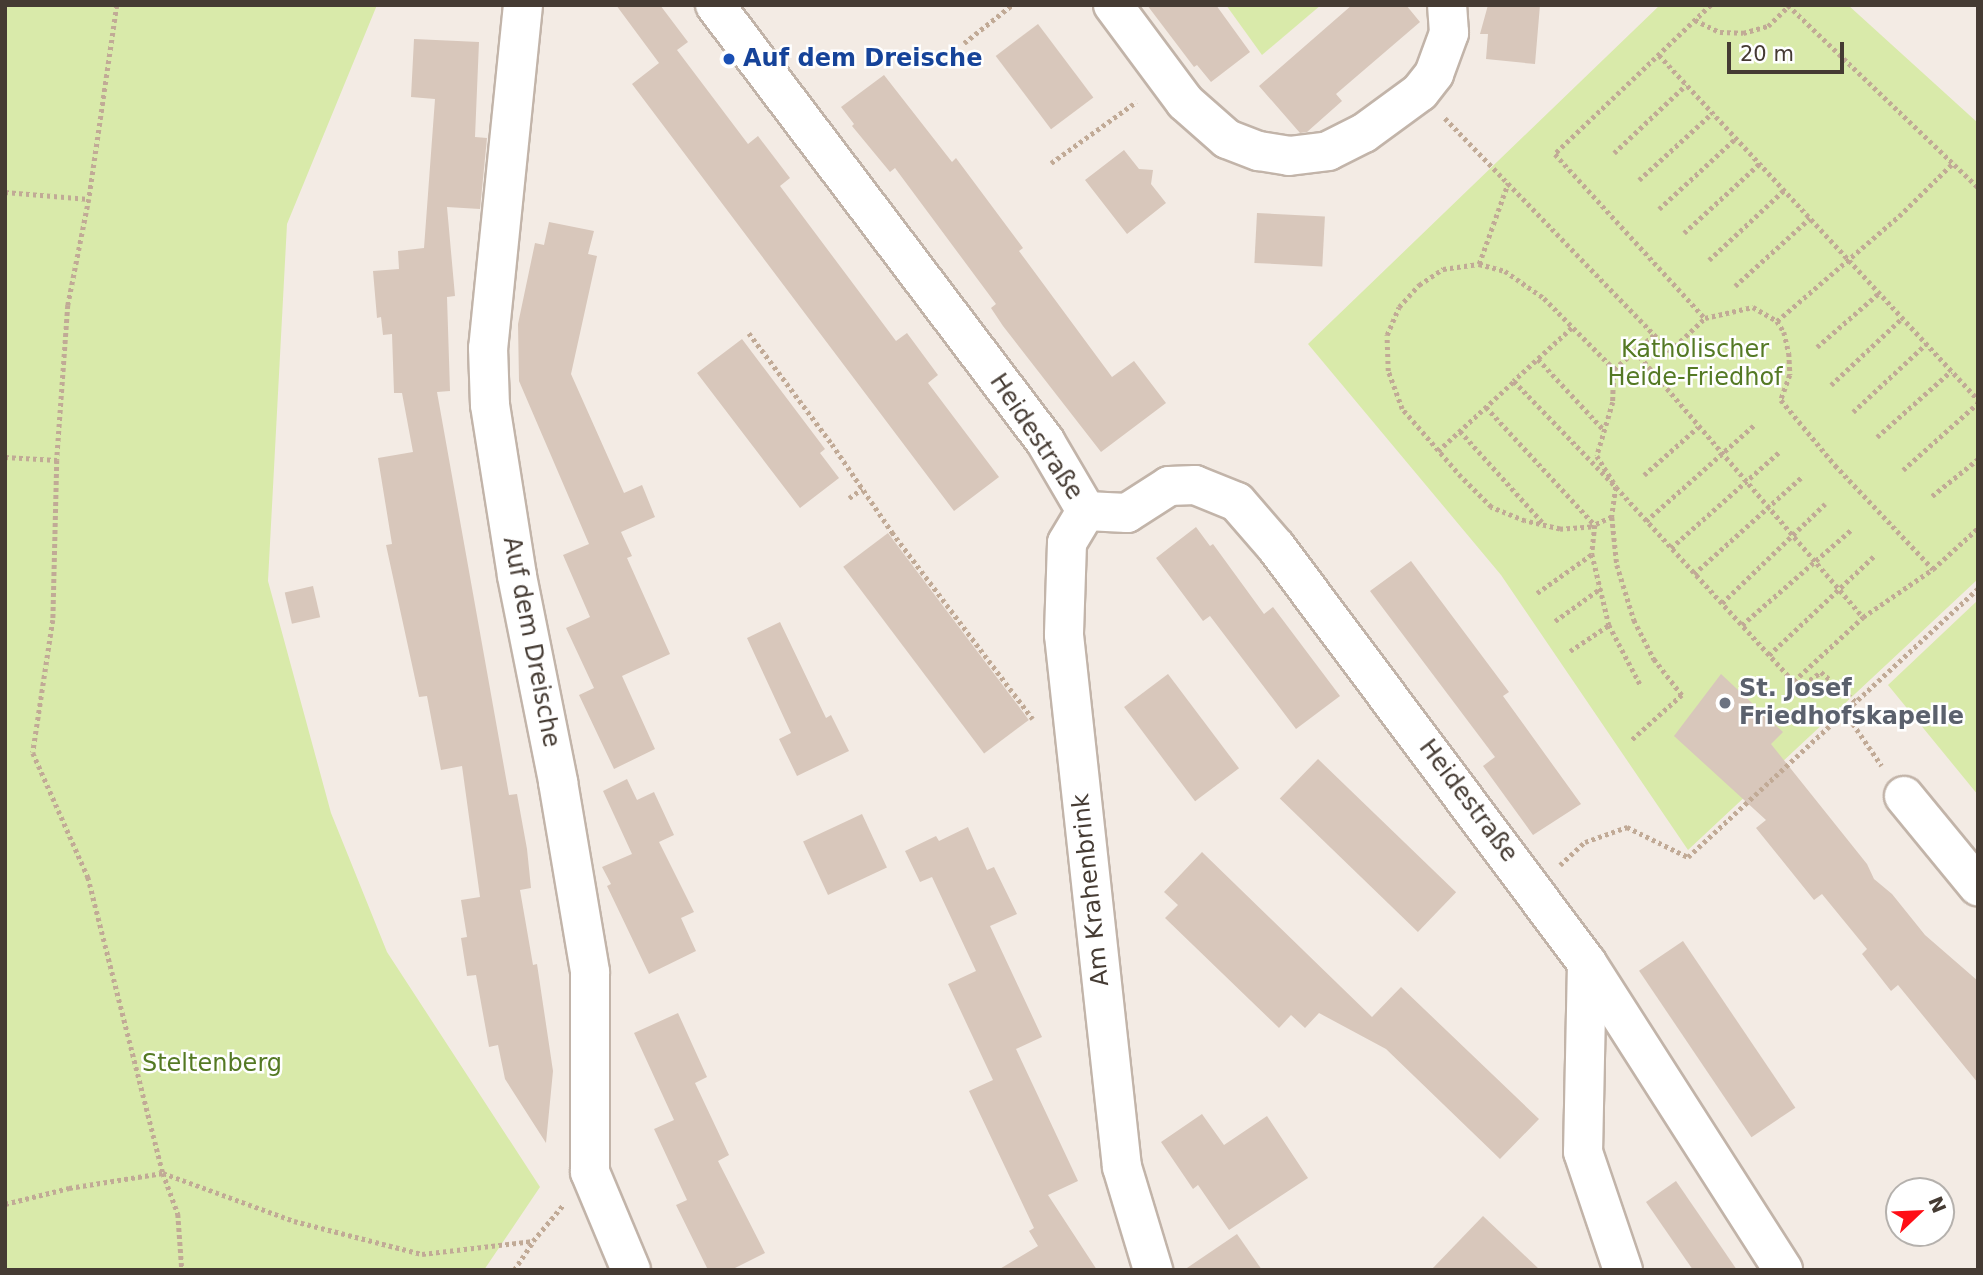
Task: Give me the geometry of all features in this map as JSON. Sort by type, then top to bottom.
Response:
[{"type":"street","name":"Auf dem Dreische","points":[[523,5],[488,348],[490,405],[517,576],[558,782],[590,972],[590,1172],[631,1270]]},
{"type":"street","name":"Heidestraße","points":[[715,5],[1045,441],[1086,511],[1127,513],[1169,486],[1195,485],[1237,502],[1276,547],[1534,888],[1587,963],[1783,1270]]},
{"type":"street","points":[[1113,5],[1185,102],[1227,139],[1259,151],[1289,156],[1328,151],[1364,133],[1420,92],[1434,74],[1449,33],[1447,5]]},
{"type":"street","name":"Am Krahenbrink","points":[[1086,511],[1067,543],[1064,635],[1122,1167],[1153,1270]]},
{"type":"street","points":[[1904,796],[1978,886]]},
{"type":"street","points":[[1587,963],[1583,1152],[1623,1270]]},
{"type":"path","points":[[117,5],[89,199],[68,305],[57,460],[53,620],[33,753],[88,877],[163,1173],[178,1214],[182,1270]]},
{"type":"path","points":[[964,43],[1012,5]]},
{"type":"path","points":[[1705,318],[1555,154],[1711,5]]},
{"type":"path","points":[[1695,20],[1720,32],[1743,33],[1768,26],[1789,6],[1978,187]]},
{"type":"path","points":[[1659,55],[1978,402],[1903,470]]},
{"type":"path","points":[[1614,153],[1686,85]]},
{"type":"path","points":[[1420,92],[1670,351],[1705,318],[1753,307],[1777,321],[1784,332],[1789,353],[1790,375],[1781,400],[1836,465],[1933,569]]},
{"type":"path","points":[[1051,163],[1144,96]]},
{"type":"path","points":[[1639,180],[1712,113]]},
{"type":"path","points":[[1659,209],[1736,138]]},
{"type":"path","points":[[1777,321],[1899,216],[1954,162]]},
{"type":"path","points":[[1684,233],[1759,164]]},
{"type":"path","points":[[1479,264],[1507,183]]},
{"type":"path","points":[[1709,260],[1784,190]]},
{"type":"path","points":[[5,192],[89,199]]},
{"type":"path","points":[[1735,286],[1810,218]]},
{"type":"path","points":[[1612,517],[1595,525],[1560,529],[1491,507],[1402,409],[1388,371],[1387,335],[1399,307],[1419,285],[1443,269],[1479,264],[1505,271],[1544,298],[1614,369]]},
{"type":"path","points":[[1817,348],[1879,293]]},
{"type":"path","points":[[1831,386],[1902,318]]},
{"type":"path","points":[[1438,451],[1572,328]]},
{"type":"path","points":[[749,332],[1036,723]]},
{"type":"path","points":[[1632,741],[1682,695],[1654,659],[1634,620],[1617,565],[1612,517],[1615,487],[1597,456],[1613,402],[1614,369],[1654,335]]},
{"type":"path","points":[[1853,412],[1926,344]]},
{"type":"path","points":[[1634,351],[1863,617]]},
{"type":"path","points":[[1538,359],[1605,430]]},
{"type":"path","points":[[1877,437],[1951,371]]},
{"type":"path","points":[[1514,381],[1794,682],[1804,684],[1821,672],[1856,701]]},
{"type":"path","points":[[1486,407],[1595,525],[1592,554],[1609,625],[1641,686]]},
{"type":"path","points":[[1646,522],[1754,425]]},
{"type":"path","points":[[1644,475],[1699,428]]},
{"type":"path","points":[[1461,431],[1545,526]]},
{"type":"path","points":[[1671,548],[1779,452]]},
{"type":"path","points":[[5,457],[57,460]]},
{"type":"path","points":[[1933,496],[1978,459]]},
{"type":"path","points":[[1694,574],[1803,476]]},
{"type":"path","points":[[849,498],[862,489]]},
{"type":"path","points":[[1721,603],[1825,504]]},
{"type":"path","points":[[1794,682],[1863,617],[1933,569],[1978,528]]},
{"type":"path","points":[[1742,625],[1851,530]]},
{"type":"path","points":[[1537,593],[1592,554]]},
{"type":"path","points":[[1769,655],[1874,556]]},
{"type":"path","points":[[1555,621],[1601,588]]},
{"type":"path","points":[[1534,888],[1585,842],[1627,827],[1688,857],[1978,588]]},
{"type":"path","points":[[1570,651],[1609,625]]},
{"type":"path","points":[[1844,712],[1904,796]]},
{"type":"path","points":[[514,1270],[533,1241],[590,1172]]},
{"type":"path","points":[[5,1204],[69,1188],[163,1173],[294,1221],[422,1254],[533,1241]]},
{"type":"green space","name":"Steltenberg","points":[[5,5],[377,5],[287,224],[268,581],[331,813],[387,952],[540,1187],[484,1270],[5,1270]]},
{"type":"green space","points":[[1226,5],[1321,5],[1262,55]]},
{"type":"green space","name":"Katholischer Heide-Friedhof","points":[[1660,5],[1848,5],[1978,123],[1978,579],[1688,850],[1501,575],[1308,344]]},
{"type":"green space","points":[[1978,600],[1978,795],[1888,685]]},
{"type":"building","points":[[616,5],[660,5],[688,42],[677,50],[748,144],[758,136],[790,178],[780,186],[896,341],[907,333],[938,375],[928,383],[999,477],[954,511],[632,84],[659,63]]},
{"type":"building","points":[[1147,5],[1216,5],[1250,52],[1211,82],[1197,65],[1194,67]]},
{"type":"building","points":[[1352,5],[1406,5],[1420,22],[1336,94],[1342,101],[1307,132],[1300,133],[1259,86]]},
{"type":"building","points":[[1488,5],[1540,5],[1535,64],[1486,59],[1488,34],[1480,34]]},
{"type":"building","points":[[1038,24],[1093,97],[1051,129],[996,56]]},
{"type":"building","points":[[414,39],[479,42],[475,137],[487,138],[480,209],[447,207],[455,296],[447,297],[450,391],[437,392],[509,795],[517,794],[527,849],[531,888],[520,890],[533,965],[537,964],[553,1071],[546,1143],[505,1079],[498,1045],[489,1047],[476,975],[467,976],[461,938],[467,937],[461,900],[480,897],[462,766],[441,770],[427,696],[419,697],[386,545],[392,544],[378,458],[413,452],[402,393],[394,393],[392,334],[383,335],[381,317],[377,318],[373,271],[399,269],[398,251],[424,248],[435,99],[411,97]]},
{"type":"building","points":[[884,75],[952,162],[956,158],[1023,248],[1019,251],[1112,377],[1134,361],[1166,403],[1101,452],[1003,326],[991,308],[996,304],[895,168],[890,172],[852,126],[854,124],[841,107]]},
{"type":"building","points":[[1124,150],[1139,169],[1153,170],[1151,184],[1166,203],[1127,234],[1085,180]]},
{"type":"building","points":[[1257,213],[1325,217],[1322,266],[1254,263]]},
{"type":"building","points":[[549,222],[594,231],[588,254],[597,256],[571,374],[624,493],[642,485],[655,517],[621,532],[632,556],[627,558],[670,654],[622,676],[655,749],[614,769],[579,695],[594,688],[566,628],[590,617],[563,555],[589,544],[519,381],[518,324],[535,243],[544,245]]},
{"type":"building","points":[[742,339],[825,449],[820,453],[839,478],[800,508],[697,373]]},
{"type":"building","points":[[1196,527],[1210,546],[1213,544],[1264,614],[1273,607],[1340,696],[1296,729],[1210,616],[1203,621],[1156,558]]},
{"type":"building","points":[[888,533],[1029,720],[984,754],[843,567]]},
{"type":"building","points":[[1411,561],[1509,692],[1503,696],[1581,804],[1533,835],[1483,766],[1495,757],[1370,591]]},
{"type":"building","points":[[313,586],[320,617],[292,624],[285,593]]},
{"type":"building","points":[[780,622],[826,718],[831,715],[849,751],[797,776],[779,739],[791,733],[747,638]]},
{"type":"building","points":[[1168,674],[1239,768],[1195,801],[1124,707]]},
{"type":"building","points":[[1721,674],[1783,732],[1771,744],[1867,864],[1874,879],[1892,894],[1925,935],[1978,981],[1978,1083],[1898,985],[1891,991],[1862,954],[1867,949],[1822,894],[1814,900],[1756,828],[1766,820],[1674,736]]},
{"type":"building","points":[[1318,759],[1456,892],[1418,932],[1280,799]]},
{"type":"building","points":[[627,779],[637,800],[654,792],[674,835],[659,842],[694,912],[681,918],[696,951],[649,974],[607,886],[611,884],[602,867],[632,854],[603,791]]},
{"type":"building","points":[[862,814],[887,867],[828,895],[803,841]]},
{"type":"building","points":[[968,827],[987,870],[994,867],[1017,914],[990,926],[1042,1037],[1016,1049],[1078,1181],[1048,1195],[1097,1270],[998,1270],[1038,1246],[1029,1231],[1034,1228],[969,1091],[993,1080],[948,984],[976,971],[932,877],[920,882],[905,851],[936,836],[939,841]]},
{"type":"building","points":[[1202,852],[1372,1017],[1401,987],[1539,1119],[1500,1159],[1386,1049],[1319,1013],[1305,1028],[1291,1015],[1279,1028],[1165,918],[1178,905],[1164,892]]},
{"type":"building","points":[[1683,941],[1795,1108],[1751,1137],[1639,971]]},
{"type":"building","points":[[678,1013],[707,1077],[695,1083],[729,1155],[718,1161],[765,1253],[731,1270],[708,1270],[676,1205],[687,1200],[654,1129],[674,1120],[634,1033]]},
{"type":"building","points":[[1202,1114],[1224,1145],[1267,1116],[1308,1178],[1229,1230],[1198,1185],[1193,1189],[1161,1142]]},
{"type":"building","points":[[1676,1181],[1737,1270],[1693,1270],[1646,1202]]},
{"type":"building","points":[[1483,1216],[1540,1270],[1431,1270]]},
{"type":"building","points":[[1237,1234],[1262,1270],[1184,1270]]},
{"type":"place","name":"Auf dem Dreische","points":[[729,59]]},
{"type":"place","name":"St. Josef Friedhofskapelle","points":[[1725,703]]}]
